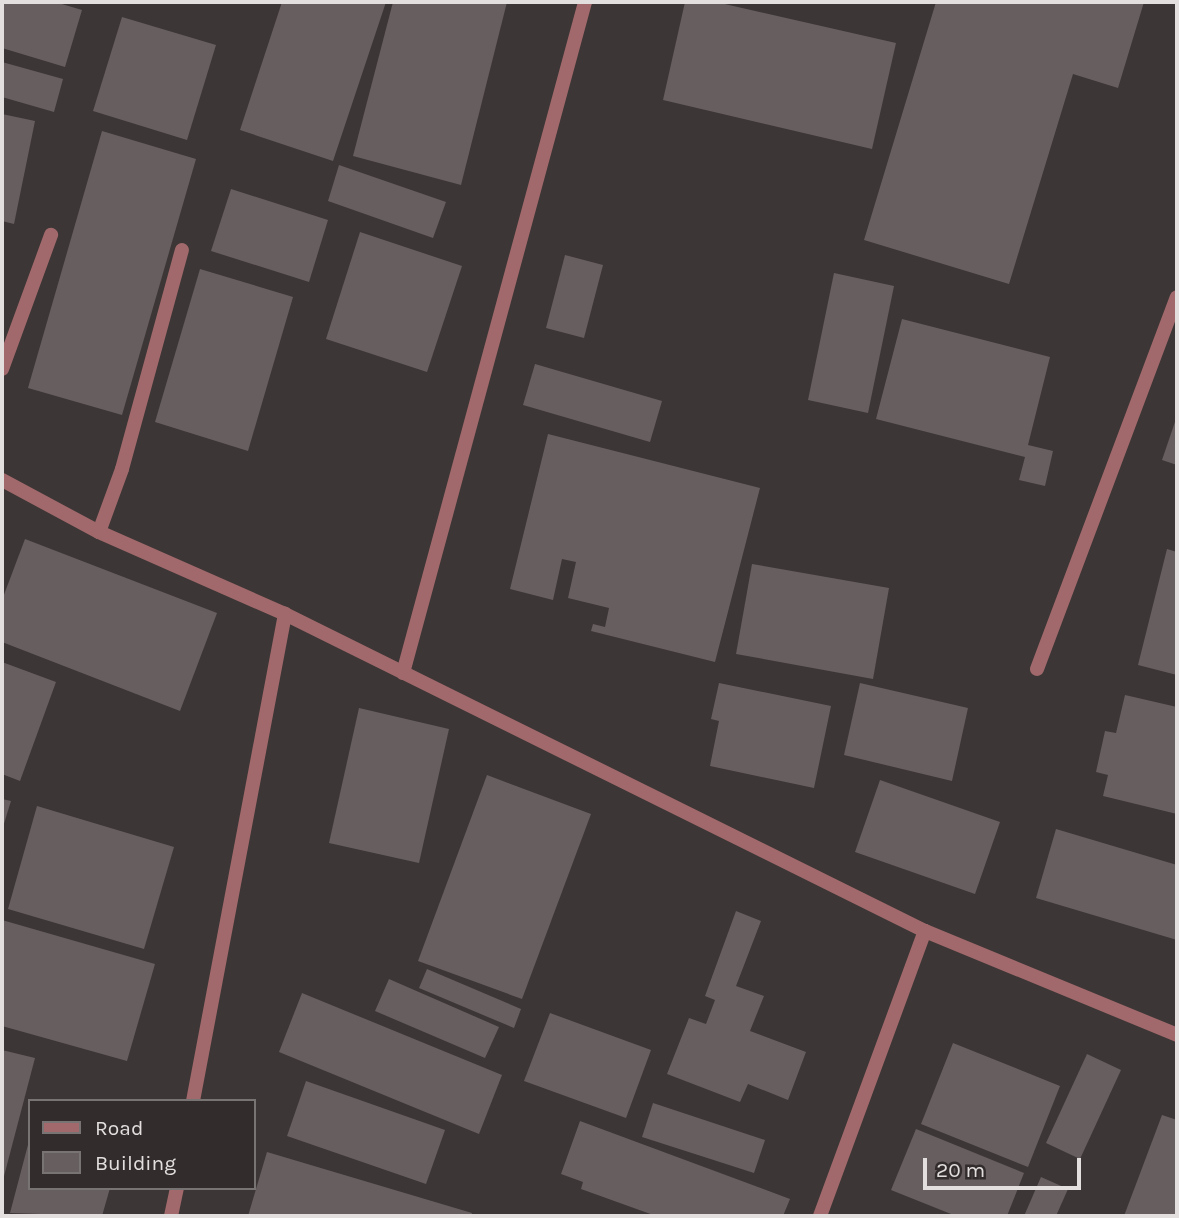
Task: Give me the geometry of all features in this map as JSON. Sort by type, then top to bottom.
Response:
[{"type":"street","points":[[403,673],[584,2]]},
{"type":"street","points":[[2,369],[51,235]]},
{"type":"street","points":[[99,532],[122,469],[182,250]]},
{"type":"street","points":[[1037,669],[1177,297]]},
{"type":"street","points":[[2,480],[99,532],[285,614],[925,931],[1177,1035]]},
{"type":"street","points":[[193,1099],[285,614]]},
{"type":"street","points":[[820,1216],[925,931]]},
{"type":"street","points":[[172,1216],[177,1190]]},
{"type":"building","points":[[2,2],[55,2],[82,10],[65,67],[2,48]]},
{"type":"building","points":[[282,2],[386,2],[333,161],[240,130]]},
{"type":"building","points":[[393,2],[507,2],[461,185],[353,156]]},
{"type":"building","points":[[685,2],[716,2],[896,43],[872,149],[663,100]]},
{"type":"building","points":[[936,2],[1144,2],[1118,88],[1073,74],[1009,284],[864,240]]},
{"type":"building","points":[[122,17],[216,45],[187,140],[93,111]]},
{"type":"building","points":[[2,62],[63,79],[54,112],[2,97]]},
{"type":"building","points":[[2,114],[35,121],[14,224],[2,221]]},
{"type":"building","points":[[102,131],[196,159],[122,415],[28,388]]},
{"type":"building","points":[[339,165],[446,202],[433,238],[328,201]]},
{"type":"building","points":[[231,189],[328,220],[309,282],[211,251]]},
{"type":"building","points":[[360,232],[462,266],[427,372],[326,339]]},
{"type":"building","points":[[565,255],[603,265],[584,338],[546,328]]},
{"type":"building","points":[[200,269],[293,297],[248,451],[155,422]]},
{"type":"building","points":[[834,273],[894,286],[868,413],[808,400]]},
{"type":"building","points":[[902,319],[1050,357],[1028,445],[1053,451],[1045,486],[1019,480],[1025,457],[876,419]]},
{"type":"building","points":[[535,364],[662,401],[650,442],[523,405]]},
{"type":"building","points":[[1177,416],[1177,465],[1162,460]]},
{"type":"building","points":[[548,434],[760,488],[715,662],[591,631],[593,624],[605,627],[609,608],[568,598],[576,562],[562,559],[553,600],[510,589]]},
{"type":"building","points":[[25,539],[217,613],[180,711],[2,642],[2,600]]},
{"type":"building","points":[[1167,549],[1177,552],[1177,675],[1138,665]]},
{"type":"building","points":[[752,564],[889,588],[873,679],[736,654]]},
{"type":"building","points":[[2,662],[56,682],[20,781],[2,774]]},
{"type":"building","points":[[719,683],[831,706],[814,788],[710,766],[719,721],[711,719]]},
{"type":"building","points":[[860,683],[968,708],[952,781],[844,755]]},
{"type":"building","points":[[1125,695],[1177,707],[1177,814],[1103,796],[1108,775],[1096,772],[1105,731],[1116,733]]},
{"type":"building","points":[[359,708],[449,729],[419,863],[329,843]]},
{"type":"building","points":[[487,775],[591,814],[522,999],[418,961]]},
{"type":"building","points":[[880,780],[1000,822],[975,894],[855,852]]},
{"type":"building","points":[[2,799],[11,801],[2,830]]},
{"type":"building","points":[[37,806],[174,847],[144,949],[8,909]]},
{"type":"building","points":[[1056,829],[1177,865],[1177,940],[1036,898]]},
{"type":"building","points":[[736,911],[761,921],[736,986],[764,996],[750,1031],[806,1052],[788,1100],[748,1084],[740,1102],[667,1074],[689,1018],[706,1024],[715,1000],[705,996]]},
{"type":"building","points":[[2,920],[155,964],[127,1061],[2,1026]]},
{"type":"building","points":[[427,969],[521,1009],[514,1028],[419,988]]},
{"type":"building","points":[[389,979],[499,1027],[485,1058],[375,1011]]},
{"type":"building","points":[[302,993],[502,1075],[479,1134],[279,1052]]},
{"type":"building","points":[[550,1013],[651,1050],[626,1118],[524,1081]]},
{"type":"building","points":[[953,1043],[1060,1086],[1028,1167],[921,1124]]},
{"type":"building","points":[[2,1050],[35,1058],[3,1180],[2,1180]]},
{"type":"building","points":[[1087,1054],[1121,1070],[1080,1159],[1046,1143]]},
{"type":"building","points":[[306,1081],[445,1130],[426,1184],[287,1136]]},
{"type":"building","points":[[653,1103],[765,1140],[754,1173],[642,1137]]},
{"type":"building","points":[[1162,1115],[1177,1120],[1177,1216],[1124,1216]]},
{"type":"building","points":[[580,1121],[790,1199],[783,1216],[656,1216],[581,1189],[583,1182],[561,1174]]},
{"type":"building","points":[[916,1129],[1024,1173],[1007,1216],[956,1216],[891,1190]]},
{"type":"building","points":[[28,1145],[28,1190],[109,1190],[102,1216],[10,1213]]},
{"type":"building","points":[[267,1152],[472,1213],[471,1216],[248,1216]]},
{"type":"building","points":[[1041,1177],[1068,1189],[1056,1216],[1024,1216]]}]
